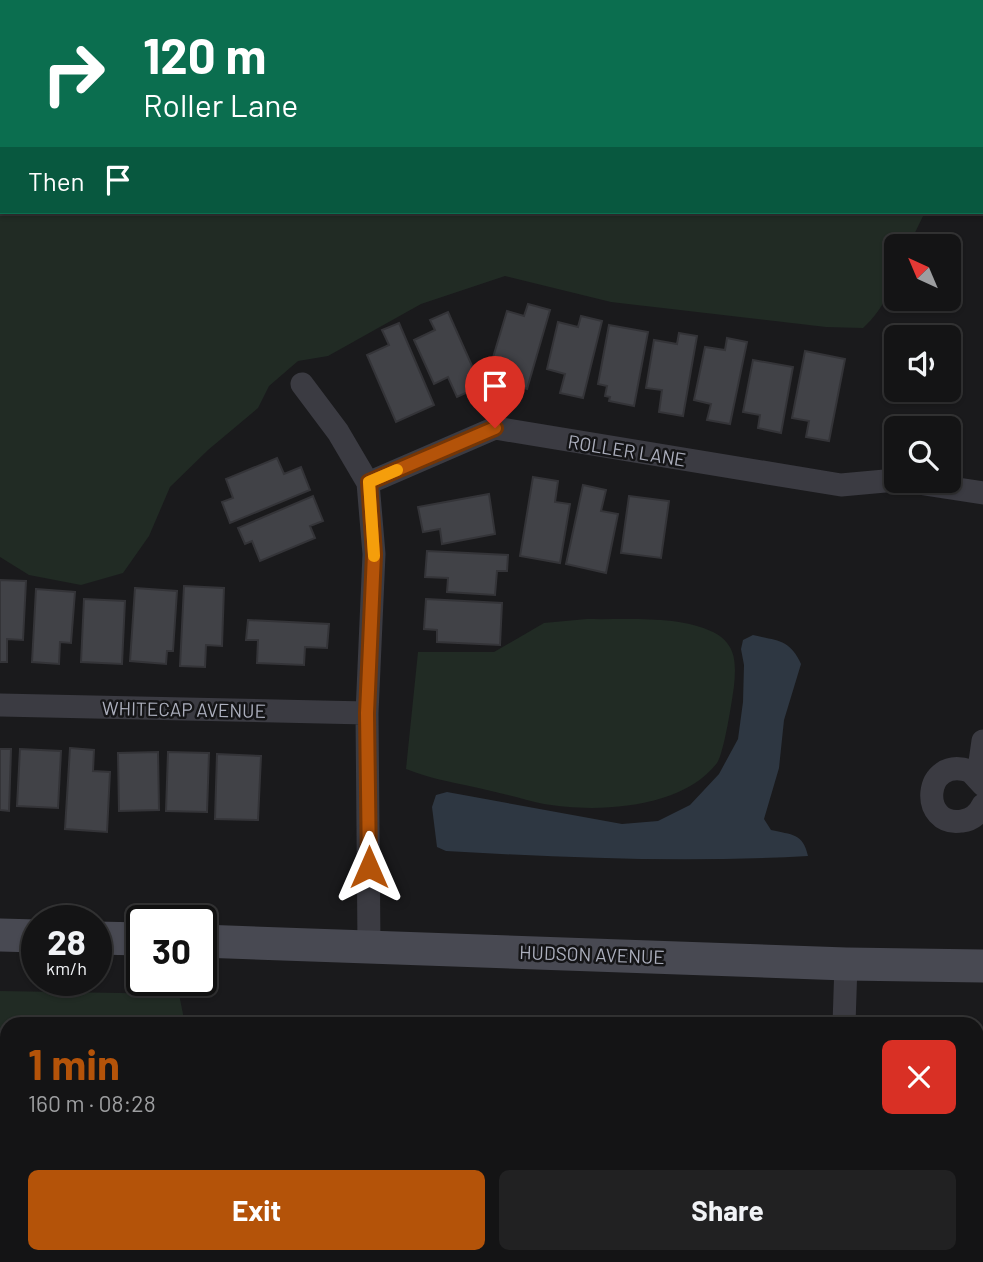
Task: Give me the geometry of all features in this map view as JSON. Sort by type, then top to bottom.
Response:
[{"type":"street","points":[[302,384],[338,432],[369,482],[374,554],[367,713],[369,945]]},
{"type":"street","name":"ROLLER LANE","points":[[369,482],[495,428],[841,485],[884,481]]},
{"type":"street","points":[[961,490],[983,494]]},
{"type":"street","name":"WHITECAP AVENUE","points":[[0,705],[367,713]]},
{"type":"street","points":[[983,741],[980,780],[962,768],[944,772],[933,785],[932,803],[942,817],[958,822],[975,816],[983,804]]},
{"type":"street","points":[[0,935],[21,936]]},
{"type":"street","name":"HUDSON AVENUE","points":[[217,940],[846,964],[983,966]]},
{"type":"street","points":[[844,1017],[846,964]]},
{"type":"shaded area","points":[[0,214],[924,214],[914,234],[884,234],[884,301],[863,328],[826,327],[611,302],[505,276],[421,304],[328,356],[298,361],[269,386],[258,408],[208,450],[170,487],[149,536],[123,573],[81,585],[29,575],[0,557]]},
{"type":"shaded area","points":[[587,619],[684,623],[713,632],[727,642],[733,655],[735,670],[727,726],[720,757],[702,778],[661,799],[588,808],[544,804],[436,779],[406,769],[418,652],[494,652],[544,623]]},
{"type":"shaded area","points":[[0,991],[21,991],[21,996],[112,996],[112,993],[126,993],[126,996],[179,996],[184,1017],[0,1017]]},
{"type":"water","points":[[753,635],[787,645],[801,664],[784,720],[779,768],[764,819],[771,830],[791,834],[800,839],[808,856],[627,859],[446,851],[437,847],[432,807],[436,795],[447,792],[622,824],[658,821],[690,805],[719,774],[738,739],[743,702],[744,665],[741,649],[743,640]]},
{"type":"building","points":[[528,304],[550,310],[527,389],[507,383],[511,369],[491,364],[507,311],[524,316]]},
{"type":"building","points":[[448,312],[481,386],[457,397],[448,377],[434,384],[414,340],[435,330],[430,320]]},
{"type":"building","points":[[581,316],[602,321],[583,398],[560,393],[565,374],[547,369],[558,322],[578,327]]},
{"type":"building","points":[[399,323],[434,405],[396,422],[367,355],[389,345],[382,330]]},
{"type":"building","points":[[609,325],[648,332],[634,406],[609,401],[610,397],[605,396],[607,386],[598,384]]},
{"type":"building","points":[[679,333],[697,336],[683,416],[659,412],[662,390],[646,388],[654,340],[677,344]]},
{"type":"building","points":[[727,338],[747,342],[730,424],[707,420],[711,404],[694,400],[705,347],[725,350]]},
{"type":"building","points":[[805,351],[845,359],[829,441],[806,437],[809,421],[792,418]]},
{"type":"building","points":[[753,360],[793,367],[781,433],[758,428],[760,415],[743,412]]},
{"type":"building","points":[[277,458],[284,474],[301,467],[310,490],[230,523],[222,502],[233,498],[226,479]]},
{"type":"building","points":[[533,477],[558,481],[555,502],[570,504],[560,563],[520,556]]},
{"type":"building","points":[[583,485],[606,490],[601,511],[618,514],[606,573],[566,564]]},
{"type":"building","points":[[489,494],[495,534],[442,544],[440,529],[423,532],[418,507]]},
{"type":"building","points":[[313,496],[323,521],[310,526],[315,538],[260,561],[252,541],[245,544],[238,528]]},
{"type":"building","points":[[629,496],[669,501],[661,558],[621,553]]},
{"type":"building","points":[[427,551],[508,555],[507,571],[497,571],[495,595],[447,592],[448,578],[425,577]]},
{"type":"building","points":[[0,580],[26,581],[23,640],[7,639],[7,662],[0,662]]},
{"type":"building","points":[[184,586],[224,588],[222,646],[206,645],[205,667],[180,666]]},
{"type":"building","points":[[135,588],[177,591],[173,651],[167,651],[166,664],[130,661]]},
{"type":"building","points":[[36,589],[75,592],[71,643],[60,642],[59,664],[32,662]]},
{"type":"building","points":[[84,599],[125,601],[122,664],[81,662]]},
{"type":"building","points":[[426,599],[502,603],[500,645],[437,642],[437,630],[424,629]]},
{"type":"building","points":[[248,620],[329,624],[327,648],[305,647],[304,665],[257,663],[258,640],[246,640]]},
{"type":"building","points":[[70,748],[94,750],[93,771],[110,772],[107,832],[65,829]]},
{"type":"building","points":[[0,749],[11,749],[9,811],[0,810]]},
{"type":"building","points":[[20,749],[61,751],[58,808],[17,806]]},
{"type":"building","points":[[158,752],[159,810],[119,811],[118,753]]},
{"type":"building","points":[[168,752],[209,753],[207,812],[166,811]]},
{"type":"building","points":[[217,754],[261,756],[258,820],[215,819]]},
{"type":"slow traffic","points":[[374,556],[369,482],[397,470]]},
{"type":"route","points":[[369,867],[367,713],[374,554],[369,482],[495,428]]}]
